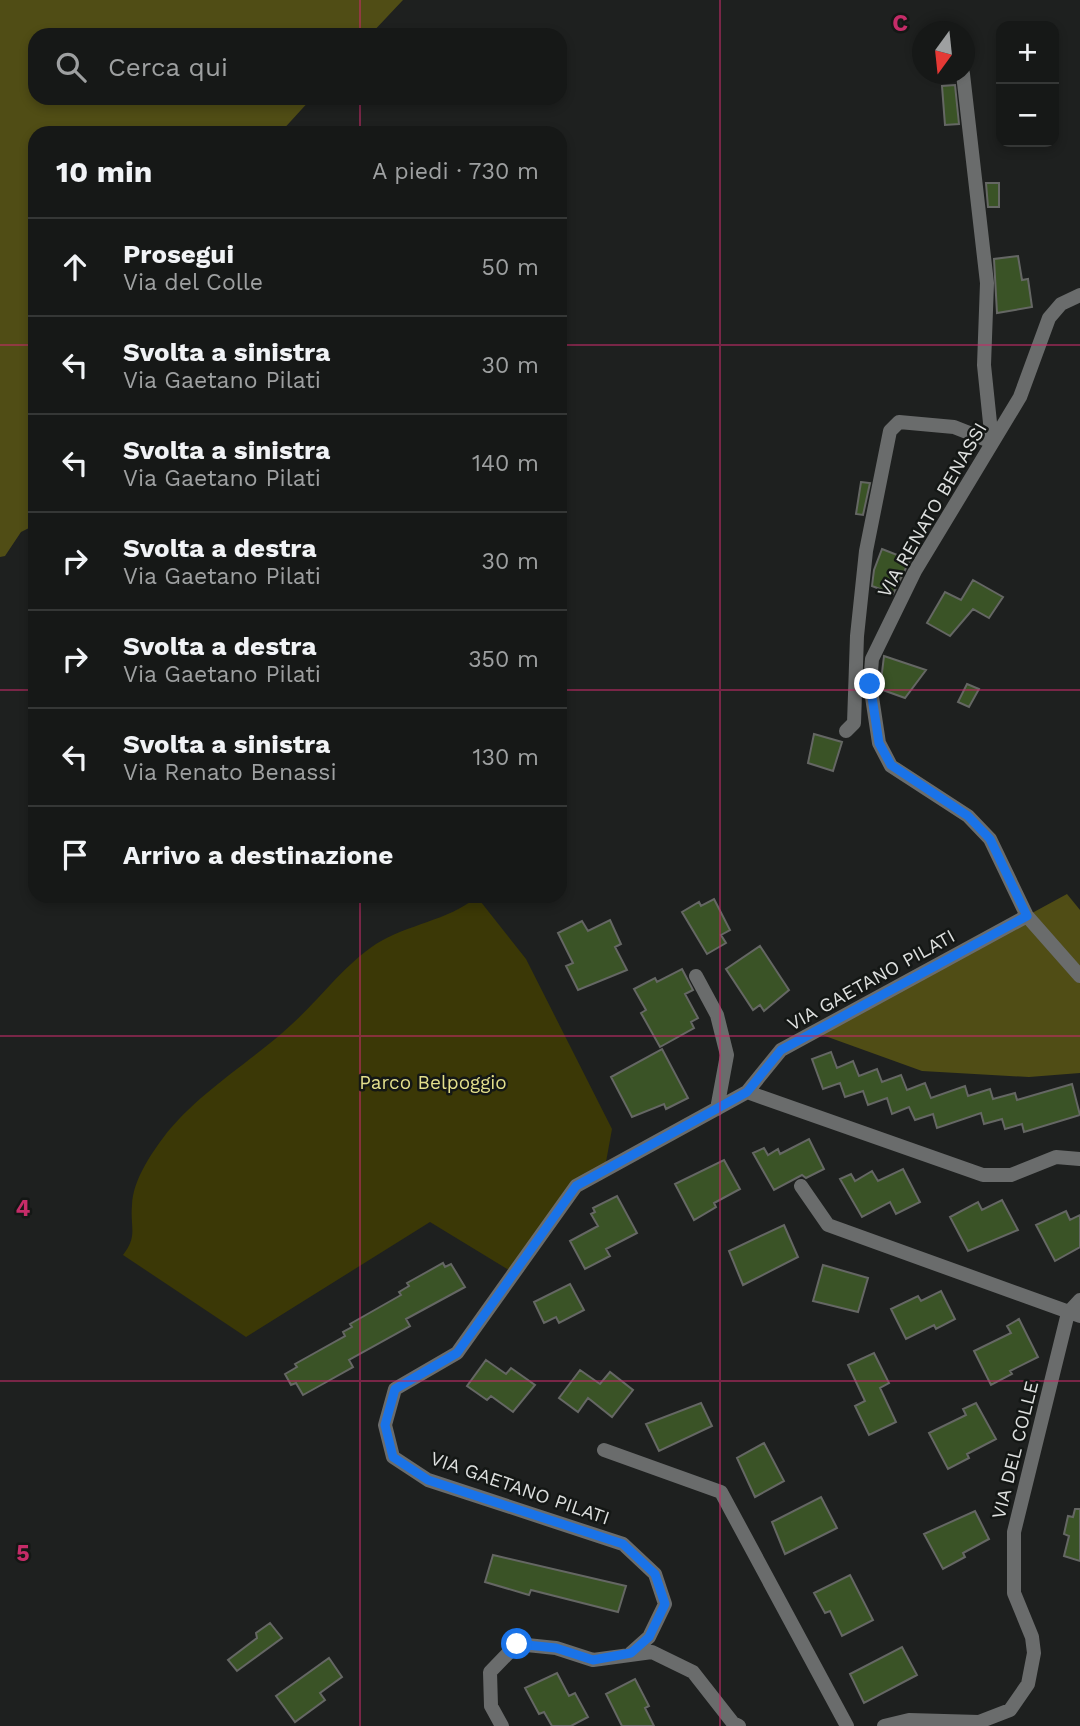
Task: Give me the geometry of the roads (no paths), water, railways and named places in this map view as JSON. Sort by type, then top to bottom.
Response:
[{"type":"street","points":[[846,731],[854,723],[857,636],[866,551],[890,431],[899,422],[954,427],[992,442],[984,365],[987,283],[964,84]]},
{"type":"street","name":"VIA RENATO BENASSI","points":[[1080,295],[1061,304],[1049,318],[1020,397],[915,570],[872,659],[870,684],[879,743],[891,765],[968,816],[990,839],[1027,916],[1080,976]]},
{"type":"street","name":"VIA GAETANO PILATI","points":[[631,1653],[649,1637],[665,1604],[655,1574],[623,1544],[428,1480],[393,1457],[385,1425],[395,1389],[457,1353],[576,1186],[747,1092],[781,1050],[1027,916]]},
{"type":"street","points":[[696,976],[717,1015],[727,1055],[717,1109]]},
{"type":"street","points":[[747,1092],[983,1175],[1011,1175],[1056,1157],[1080,1159]]},
{"type":"street","points":[[801,1186],[828,1226],[1074,1315]]},
{"type":"street","name":"VIA DEL COLLE","points":[[884,1726],[909,1720],[979,1723],[1010,1710],[1028,1684],[1034,1653],[1032,1637],[1014,1592],[1014,1532],[1080,1300]]},
{"type":"street","points":[[604,1450],[721,1492],[847,1726]]},
{"type":"street","points":[[502,1726],[491,1706],[491,1672],[517,1644],[556,1648],[593,1660],[652,1652],[693,1672],[733,1723],[739,1726]]},
{"type":"park label","name":"Parco Belpoggio","points":[[433,1082]]}]
